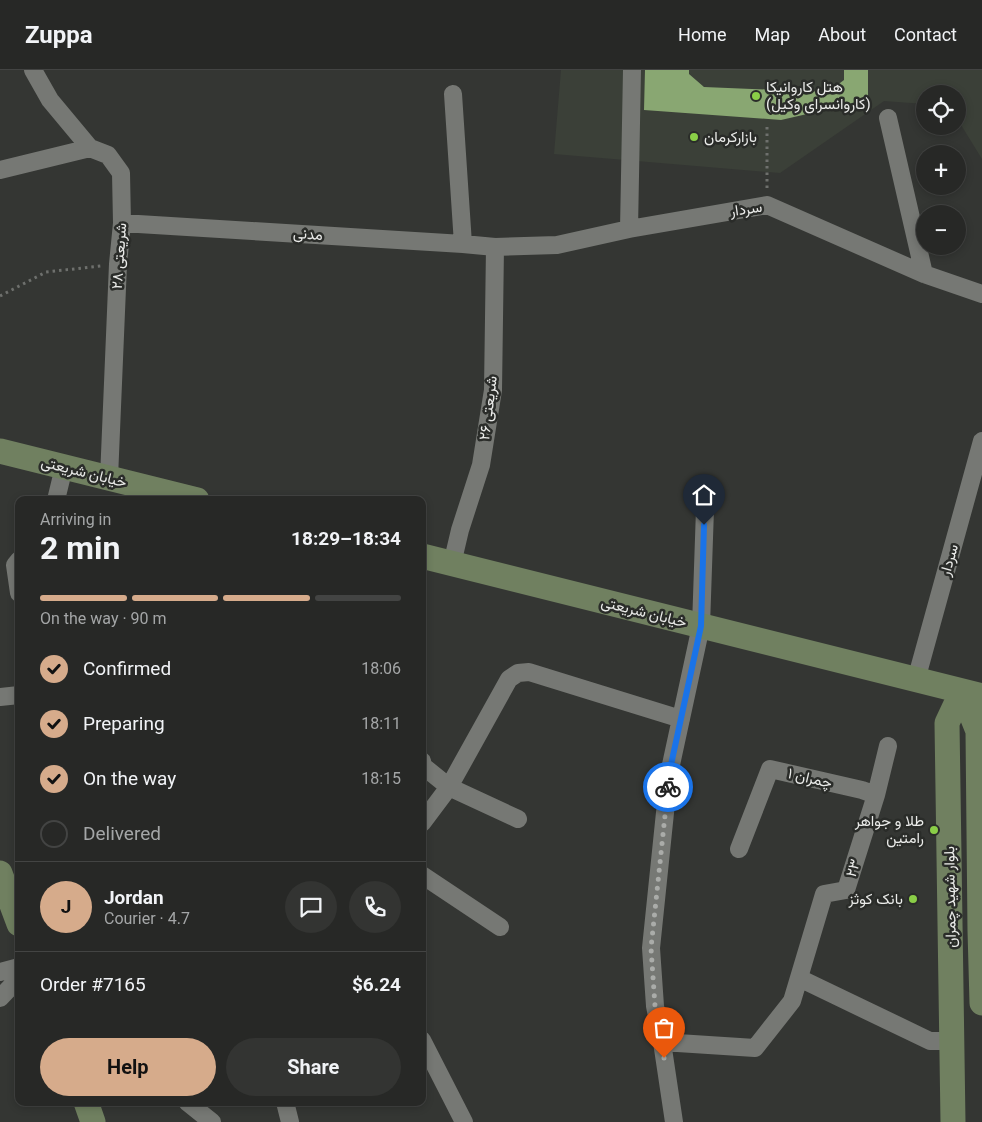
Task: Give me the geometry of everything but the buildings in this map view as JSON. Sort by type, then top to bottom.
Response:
[{"type":"main road","name":"خیابان شریعتی","points":[[0,451],[181,496]]},
{"type":"main road","name":"خیابان شریعتی","points":[[426,557],[972,694]]},
{"type":"main road","name":"بلوار شهید چمران","points":[[972,694],[978,731],[982,1004]]},
{"type":"main road","name":"بلوار شهید چمران","points":[[953,1122],[947,723],[972,694]]},
{"type":"main road","points":[[0,873],[15,911]]},
{"type":"main road","points":[[950,947],[981,937]]},
{"type":"main road","points":[[87,1106],[93,1122]]},
{"type":"street","name":"شریعتی ۲۸","points":[[33,70],[50,100],[90,148],[108,155],[121,173],[122,223],[118,264],[109,478]]},
{"type":"street","points":[[629,229],[632,70]]},
{"type":"street","points":[[453,94],[463,244]]},
{"type":"street","points":[[888,118],[924,274]]},
{"type":"street","points":[[0,170],[90,148]]},
{"type":"street","name":"سردار","points":[[494,247],[557,245],[629,229],[767,205],[924,274],[982,294]]},
{"type":"street","name":"مدنی","points":[[122,223],[494,247]]},
{"type":"street","name":"شریعتی ۲۶","points":[[452,564],[460,530],[481,465],[493,390],[494,247]]},
{"type":"street","name":"سردار","points":[[916,680],[982,441]]},
{"type":"street","points":[[57,496],[64,467]]},
{"type":"street","points":[[674,1122],[655,1006],[651,948],[669,774],[701,626],[705,509]]},
{"type":"street","points":[[426,818],[449,786],[509,678],[518,673],[529,672],[681,719]]},
{"type":"street","points":[[0,697],[15,695]]},
{"type":"street","name":"۲۳","points":[[662,1042],[755,1048],[792,1001],[824,894],[846,890],[876,795],[888,746]]},
{"type":"street","points":[[426,768],[449,786],[518,819]]},
{"type":"street","name":"چمران ۱","points":[[739,849],[770,769],[862,790],[876,795]]},
{"type":"street","points":[[426,878],[500,927]]},
{"type":"street","points":[[0,972],[15,967]]},
{"type":"street","points":[[799,978],[930,1041],[952,1041]]},
{"type":"street","points":[[0,998],[15,982]]},
{"type":"street","points":[[426,1048],[464,1122]]},
{"type":"street","points":[[192,1106],[212,1122]]},
{"type":"street","points":[[286,1106],[290,1122]]},
{"type":"path","points":[[767,127],[767,205]]},
{"type":"path","points":[[0,296],[46,272],[118,264]]},
{"type":"shaded area","name":"بازارکرمان","points":[[561,70],[982,70],[982,159],[966,133],[966,85],[916,85],[916,103],[884,101],[780,173],[554,154]]},
{"type":"way so far","points":[[664,1058],[655,1006],[651,948],[668,787]]},
{"type":"place","name":"هتل کاروانیکا (کاروانسرای وکیل)","points":[[756,96]]},
{"type":"place","name":"بازارکرمان","points":[[694,137]]},
{"type":"place","name":"طلا و جواهر رامتین","points":[[934,830]]},
{"type":"place","name":"بانک کوثز","points":[[913,899]]},
{"type":"route","points":[[668,787],[669,774],[701,626],[704,525]]}]
